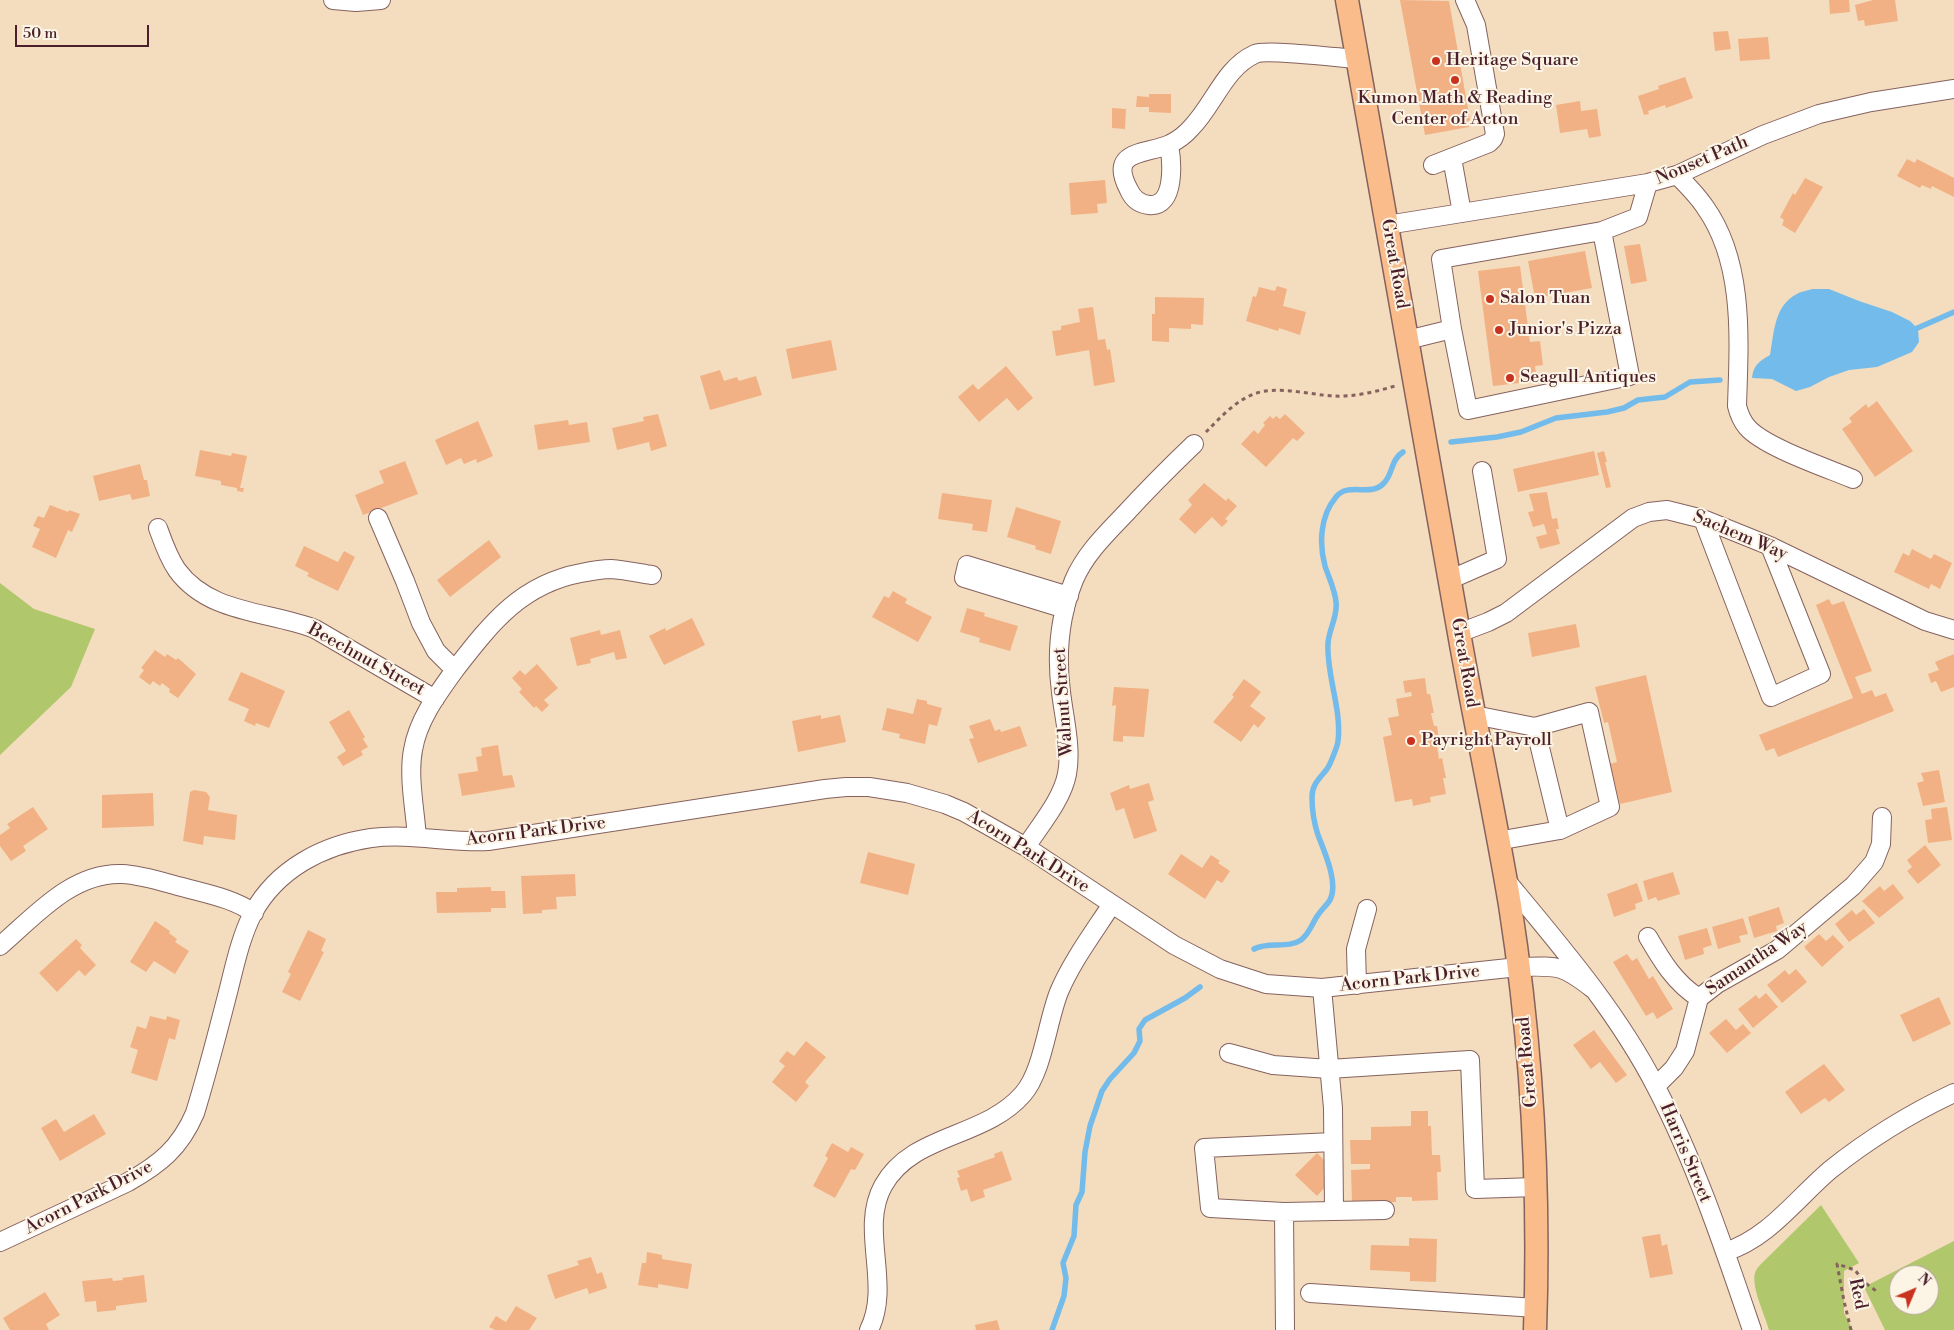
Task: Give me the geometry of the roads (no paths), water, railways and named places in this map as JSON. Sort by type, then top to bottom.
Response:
[{"type":"main road","name":"Great Road","points":[[1348,0],[1449,580],[1504,879],[1518,968],[1529,1067],[1536,1186],[1537,1261],[1535,1330]]},
{"type":"street","points":[[333,0],[356,2],[381,0]]},
{"type":"street","points":[[1433,165],[1489,143],[1495,134],[1476,25],[1465,0]]},
{"type":"street","points":[[1169,145],[1182,137],[1193,126],[1236,68],[1255,54],[1260,52],[1357,59]]},
{"type":"street","name":"Nonset Path","points":[[1387,225],[1648,183],[1677,175],[1763,135],[1819,114],[1871,102],[1954,89]]},
{"type":"street","points":[[1452,158],[1462,213]]},
{"type":"street","points":[[1677,175],[1700,200],[1710,215],[1730,266],[1739,331],[1737,406],[1740,417],[1747,428],[1767,442],[1853,479]]},
{"type":"street","points":[[1602,231],[1630,376],[1468,410],[1441,259],[1602,231],[1638,217],[1648,183]]},
{"type":"street","points":[[1407,340],[1452,329]]},
{"type":"street","name":"Walnut Street","points":[[1026,847],[1062,790],[1067,776],[1068,745],[1060,688],[1059,646],[1067,602],[1075,578],[1092,549],[1194,444]]},
{"type":"street","points":[[1449,580],[1498,559],[1482,471]]},
{"type":"street","name":"Sachem Way","points":[[1459,633],[1506,613],[1633,518],[1649,512],[1667,510],[1703,518],[1770,546],[1925,621],[1954,630]]},
{"type":"street","points":[[378,518],[421,623],[436,651],[455,670]]},
{"type":"street","points":[[1703,518],[1771,697],[1821,674],[1770,546]]},
{"type":"street","name":"Beechnut Street","points":[[158,528],[168,556],[176,569],[195,589],[208,597],[239,609],[315,629],[435,699]]},
{"type":"street","points":[[967,565],[1067,602],[964,578],[967,565]]},
{"type":"street","points":[[417,837],[412,751],[417,734],[435,699],[486,630],[516,601],[533,589],[567,576],[592,570],[610,569],[652,575]]},
{"type":"street","points":[[1474,715],[1535,727],[1589,712],[1610,807],[1560,830],[1497,841]]},
{"type":"street","points":[[1535,727],[1560,830]]},
{"type":"street","name":"Acorn Park Drive","points":[[0,1242],[128,1182],[144,1173],[172,1152],[190,1126],[195,1113],[240,948],[254,913],[274,886],[314,855],[331,847],[372,838],[417,837],[459,841],[488,841],[846,787],[869,787],[907,793],[945,804],[984,822],[1026,847],[1174,945],[1220,969],[1266,984],[1322,988],[1518,968]]},
{"type":"street","name":"Samantha Way","points":[[1656,1086],[1674,1068],[1684,1051],[1699,998],[1717,984],[1776,950],[1853,886],[1874,862],[1881,844],[1882,817]]},
{"type":"street","points":[[0,946],[64,892],[93,877],[108,874],[136,875],[230,900],[254,913]]},
{"type":"street","name":"Harris Street","points":[[1504,879],[1593,989],[1626,1035],[1656,1086],[1682,1143],[1725,1252],[1752,1330]]},
{"type":"street","points":[[869,1330],[876,1313],[878,1299],[874,1226],[876,1206],[882,1187],[892,1172],[906,1158],[920,1150],[1000,1116],[1025,1093],[1033,1078],[1060,989],[1112,904]]},
{"type":"street","points":[[1357,985],[1356,949],[1367,909]]},
{"type":"street","points":[[1648,937],[1663,964],[1676,979],[1699,998]]},
{"type":"street","name":"Harris Street","points":[[1518,968],[1560,968],[1571,972],[1593,989]]},
{"type":"street","points":[[1322,988],[1333,1108],[1334,1210]]},
{"type":"street","points":[[1229,1054],[1273,1064],[1329,1068],[1470,1060],[1475,1189],[1536,1186]]},
{"type":"street","points":[[1725,1252],[1741,1246],[1764,1232],[1830,1171],[1871,1139],[1921,1109],[1954,1093]]},
{"type":"street","points":[[1333,1142],[1204,1148],[1210,1208],[1284,1212],[1385,1210]]},
{"type":"street","points":[[1284,1212],[1285,1330]]},
{"type":"street","points":[[1310,1293],[1536,1308]]},
{"type":"water","points":[[1812,289],[1829,289],[1892,312],[1910,321],[1918,329],[1919,342],[1912,352],[1877,367],[1849,370],[1796,391],[1772,379],[1752,378],[1757,364],[1770,355],[1776,321],[1784,305],[1789,299],[1799,293]]},
{"type":"waterway","points":[[1913,330],[1954,312]]},
{"type":"waterway","points":[[1451,442],[1497,437],[1521,432],[1556,418],[1607,412],[1624,408],[1638,400],[1665,397],[1690,382],[1720,380]]},
{"type":"waterway","points":[[1254,949],[1265,945],[1296,943],[1301,940],[1330,900],[1333,885],[1332,876],[1317,830],[1312,802],[1312,792],[1315,785],[1328,767],[1335,751],[1339,729],[1328,655],[1328,643],[1336,612],[1336,602],[1323,557],[1322,530],[1327,513],[1341,492],[1378,487],[1387,479],[1396,459],[1403,452]]},
{"type":"waterway","points":[[1052,1330],[1064,1296],[1066,1278],[1063,1263],[1074,1236],[1076,1205],[1082,1192],[1085,1152],[1090,1126],[1102,1091],[1110,1079],[1134,1053],[1140,1041],[1139,1029],[1145,1020],[1185,998],[1200,987]]},
{"type":"place","name":"Heritage Square","points":[[1436,61]]},
{"type":"place","name":"Kumon Math & Reading Center of Acton","points":[[1455,80]]},
{"type":"place","name":"Salon Tuan","points":[[1490,299]]},
{"type":"place","name":"Junior's Pizza","points":[[1499,330]]},
{"type":"place","name":"Seagull Antiques","points":[[1510,378]]},
{"type":"place","name":"Payright Payroll","points":[[1411,741]]}]
